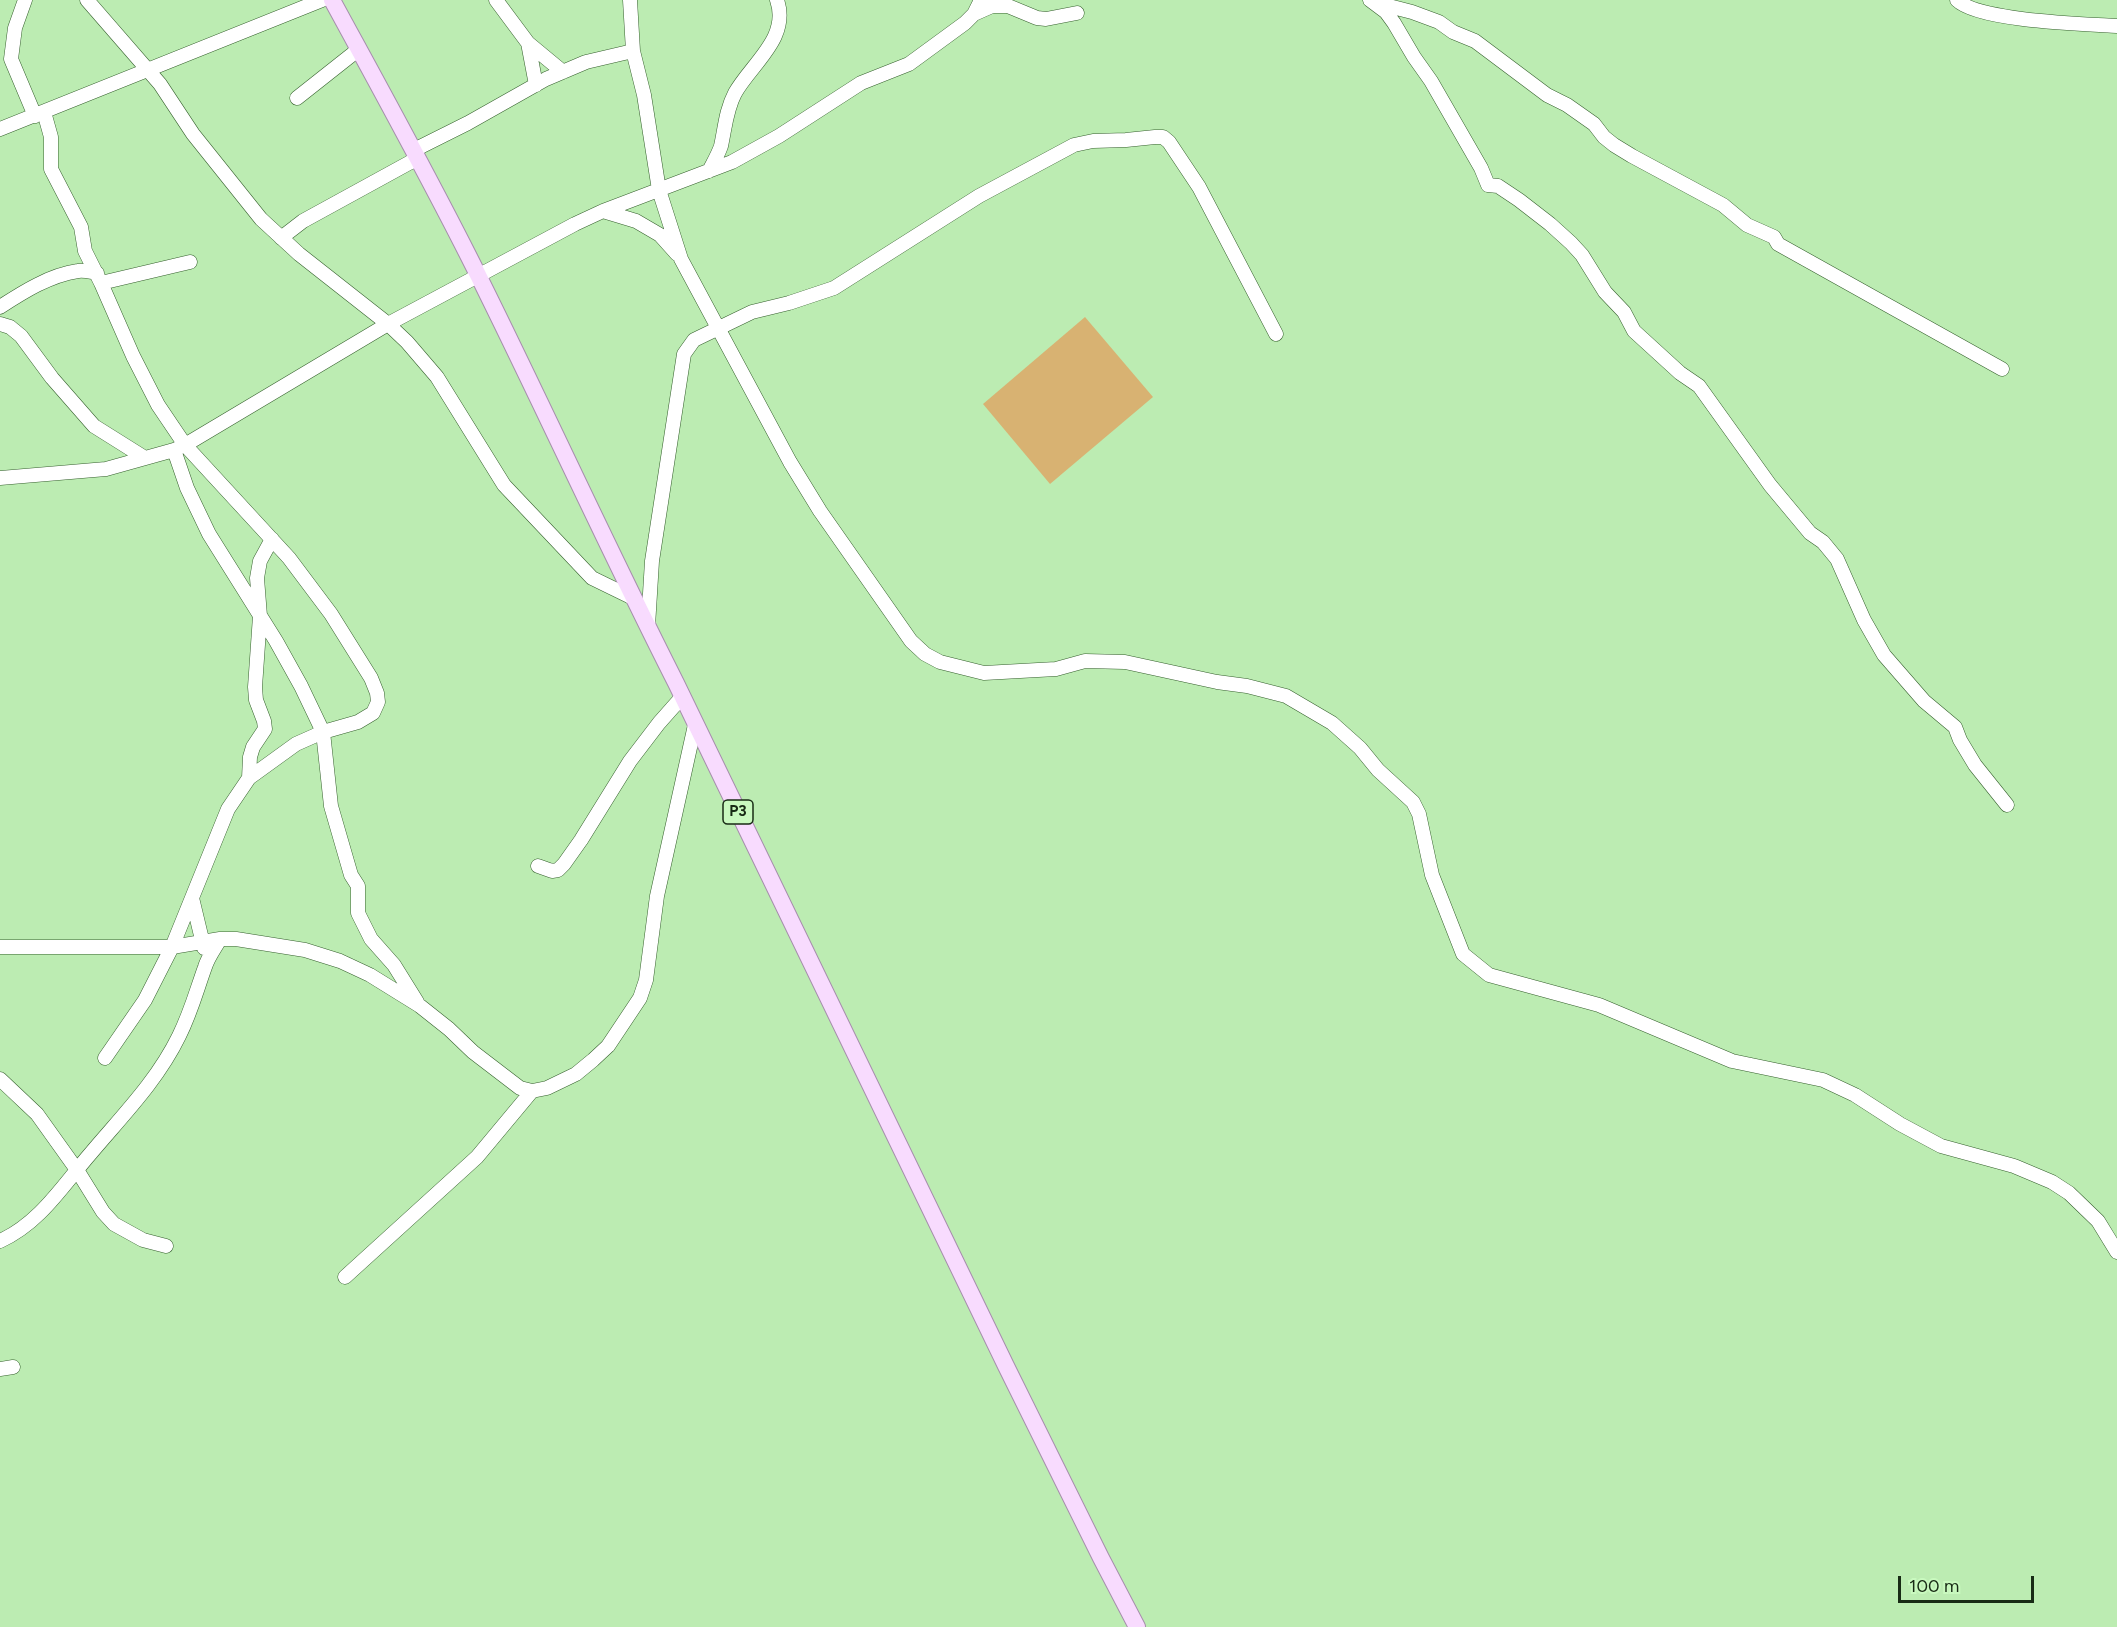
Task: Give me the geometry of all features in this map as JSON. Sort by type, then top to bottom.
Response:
[{"type":"main road","name":"P3","points":[[332,0],[416,154],[479,277],[1011,1377],[1137,1627]]},
{"type":"street","points":[[25,0],[15,28],[11,59],[51,137],[51,169],[81,227],[85,250],[133,356],[180,447],[289,558],[331,614],[371,678],[377,693],[377,705],[373,713],[358,722],[323,732],[296,744],[249,778],[228,809],[172,947],[145,1000],[105,1058]]},
{"type":"street","points":[[87,0],[159,84],[193,134],[261,219],[407,342],[437,377],[504,485],[592,578],[633,598]]},
{"type":"street","points":[[0,129],[322,0]]},
{"type":"street","points":[[496,0],[528,43],[563,72]]},
{"type":"street","points":[[630,0],[633,51],[644,95],[659,190],[681,259],[790,462],[820,512],[910,641],[925,654],[940,662],[984,673],[1056,669],[1085,661],[1125,662],[1286,696],[1332,723],[1413,802],[1419,814],[1432,875],[1463,954],[1489,975],[1599,1005],[1732,1061],[1823,1080],[1855,1095],[1900,1124],[1941,1146],[2014,1166],[2052,1182],[2069,1193],[2098,1221],[2117,1252]]},
{"type":"street","points":[[709,171],[720,149],[727,113],[736,92],[764,54],[778,27],[781,12],[777,0]]},
{"type":"street","points":[[0,478],[106,469],[180,447],[388,324],[575,224],[603,211],[732,162],[779,136],[861,83],[909,64],[965,23],[974,14],[981,0]]},
{"type":"street","points":[[1957,0],[1971,9],[1995,15],[2117,26]]},
{"type":"street","points":[[1372,1],[1439,22],[1474,42],[1547,95],[1594,124],[1604,136],[1632,156],[1723,205],[1747,225],[1774,237],[1778,244],[2002,369]]},
{"type":"street","points":[[1372,1],[1394,23],[1431,81],[1481,168],[1488,185],[1498,186],[1519,200],[1571,243],[1582,255],[1605,292],[1623,312],[1634,330],[1680,373],[1699,386],[1770,485],[1810,532],[1823,542],[1837,559],[1864,620],[1884,655],[1924,701],[1955,727],[1975,765],[2007,805]]},
{"type":"street","points":[[974,14],[992,6],[1008,6],[1036,18],[1046,19],[1077,13]]},
{"type":"street","points":[[528,43],[536,85]]},
{"type":"street","points":[[297,98],[359,49]]},
{"type":"street","points":[[281,238],[303,221],[536,85],[586,62],[633,51]]},
{"type":"street","points":[[648,627],[652,561],[684,354],[694,340],[752,312],[834,288],[979,196],[1074,145],[1093,141],[1155,137],[1163,137],[1169,142],[1187,166],[1276,334]]},
{"type":"street","points":[[603,211],[636,221],[660,235],[681,259]]},
{"type":"street","points":[[0,307],[24,291],[45,281],[78,270],[99,278],[190,262]]},
{"type":"street","points":[[0,324],[10,327],[21,336],[52,378],[94,426],[145,458]]},
{"type":"street","points":[[180,447],[187,488],[209,534],[301,686],[323,732],[331,806],[351,875],[357,886],[358,914],[371,939],[394,965],[420,1006]]},
{"type":"street","points":[[249,778],[253,747],[264,729],[255,687],[260,616],[257,578],[260,561],[272,539]]},
{"type":"street","points":[[538,866],[552,871],[558,870],[564,864],[630,761],[658,723],[682,697]]},
{"type":"street","points":[[0,947],[172,947],[220,939],[251,941],[305,950],[340,961],[370,975],[420,1006],[473,1052],[520,1088],[532,1091],[547,1088],[576,1074],[608,1046],[639,998],[646,980],[657,896],[695,725]]},
{"type":"street","points":[[192,898],[203,942],[205,965]]},
{"type":"street","points":[[0,1241],[14,1235],[31,1223],[48,1206],[159,1073],[193,1008],[205,965],[220,939]]},
{"type":"street","points":[[0,1079],[37,1114],[114,1224],[143,1240],[166,1246]]},
{"type":"street","points":[[345,1277],[477,1157],[532,1091]]},
{"type":"shaded area","points":[[1085,317],[1153,397],[1050,484],[983,404]]}]
